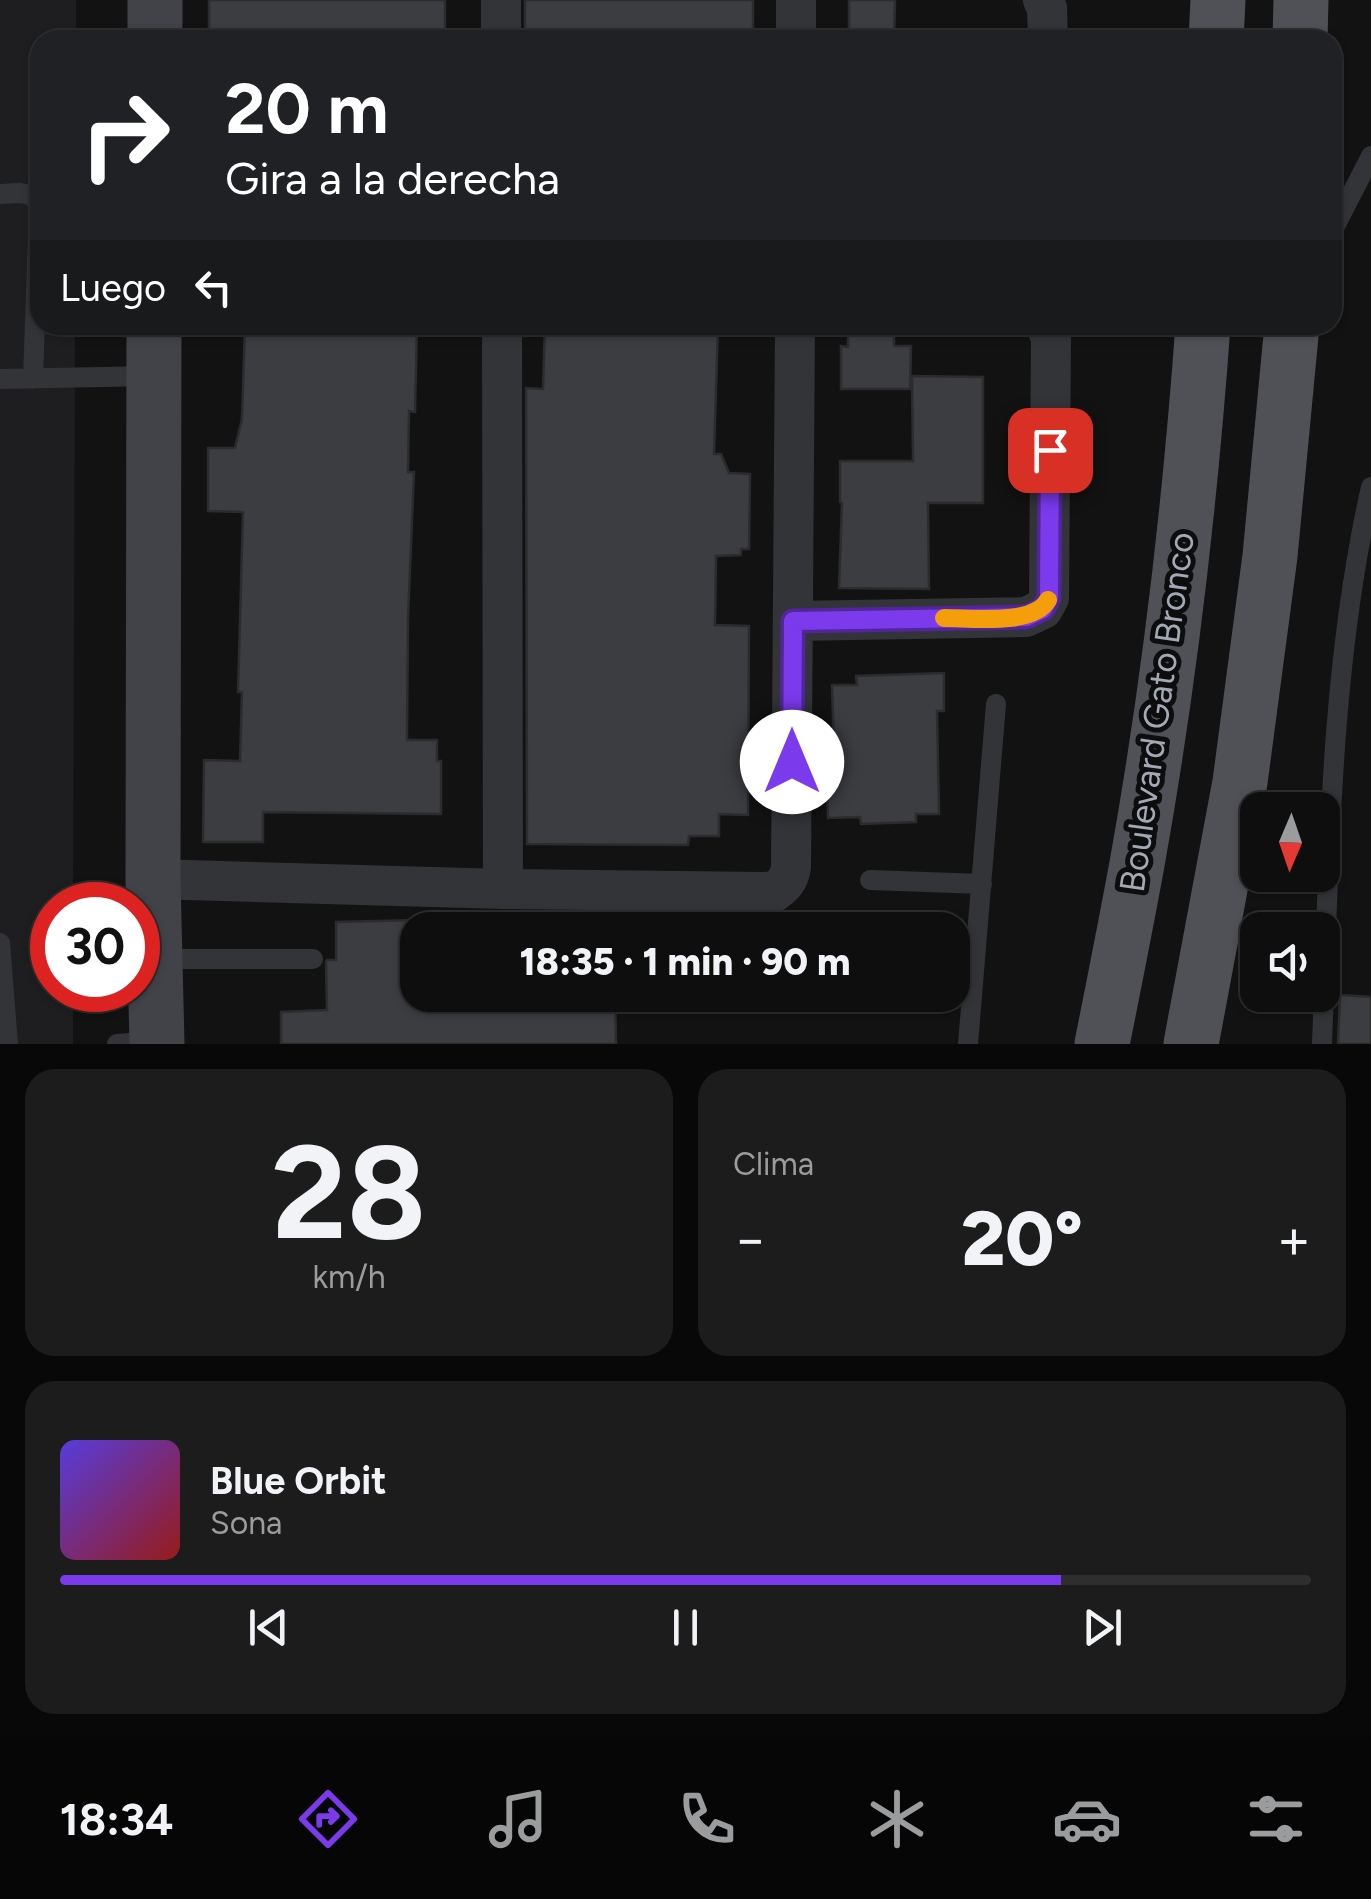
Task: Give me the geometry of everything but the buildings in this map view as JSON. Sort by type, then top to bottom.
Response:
[{"type":"main road","points":[[1216,30],[1218,0]]},
{"type":"main road","points":[[1300,30],[1301,0]]},
{"type":"main road","name":"Boulevard Gato Bronco","points":[[1102,1044],[1138,862],[1168,671],[1194,448],[1201,335]]},
{"type":"main road","points":[[1191,1044],[1240,782],[1270,556],[1291,335]]},
{"type":"street","points":[[156,0],[156,30]]},
{"type":"street","points":[[501,0],[501,30]]},
{"type":"street","points":[[796,0],[796,30]]},
{"type":"street","points":[[1043,0],[1048,8],[1048,30]]},
{"type":"street","points":[[502,335],[503,889]]},
{"type":"street","points":[[153,879],[774,892],[789,878],[791,868],[795,335]]},
{"type":"street","points":[[793,621],[1026,617],[1043,609],[1049,598],[1049,335]]},
{"type":"street","points":[[153,882],[154,351]]},
{"type":"street","points":[[144,1043],[148,1012]]},
{"type":"lane","points":[[1342,213],[1371,156]]},
{"type":"lane","points":[[0,194],[30,194]]},
{"type":"lane","points":[[33,378],[35,335]]},
{"type":"lane","points":[[0,379],[33,378],[154,351]]},
{"type":"lane","points":[[1322,1044],[1334,766],[1347,631],[1371,487]]},
{"type":"lane","points":[[968,1044],[996,704]]},
{"type":"lane","points":[[870,880],[982,884]]},
{"type":"lane","points":[[0,944],[8,1044]]},
{"type":"lane","points":[[160,959],[312,959]]},
{"type":"shaded area","points":[[0,0],[76,0],[76,30],[30,30],[30,335],[75,335],[73,882],[30,882],[30,1012],[73,1012],[73,1044],[0,1044]]},
{"type":"slow traffic","points":[[944,618],[1026,617],[1043,609],[1048,600]]},
{"type":"route","points":[[792,762],[793,621],[1026,617],[1043,609],[1049,598],[1050,450]]}]
